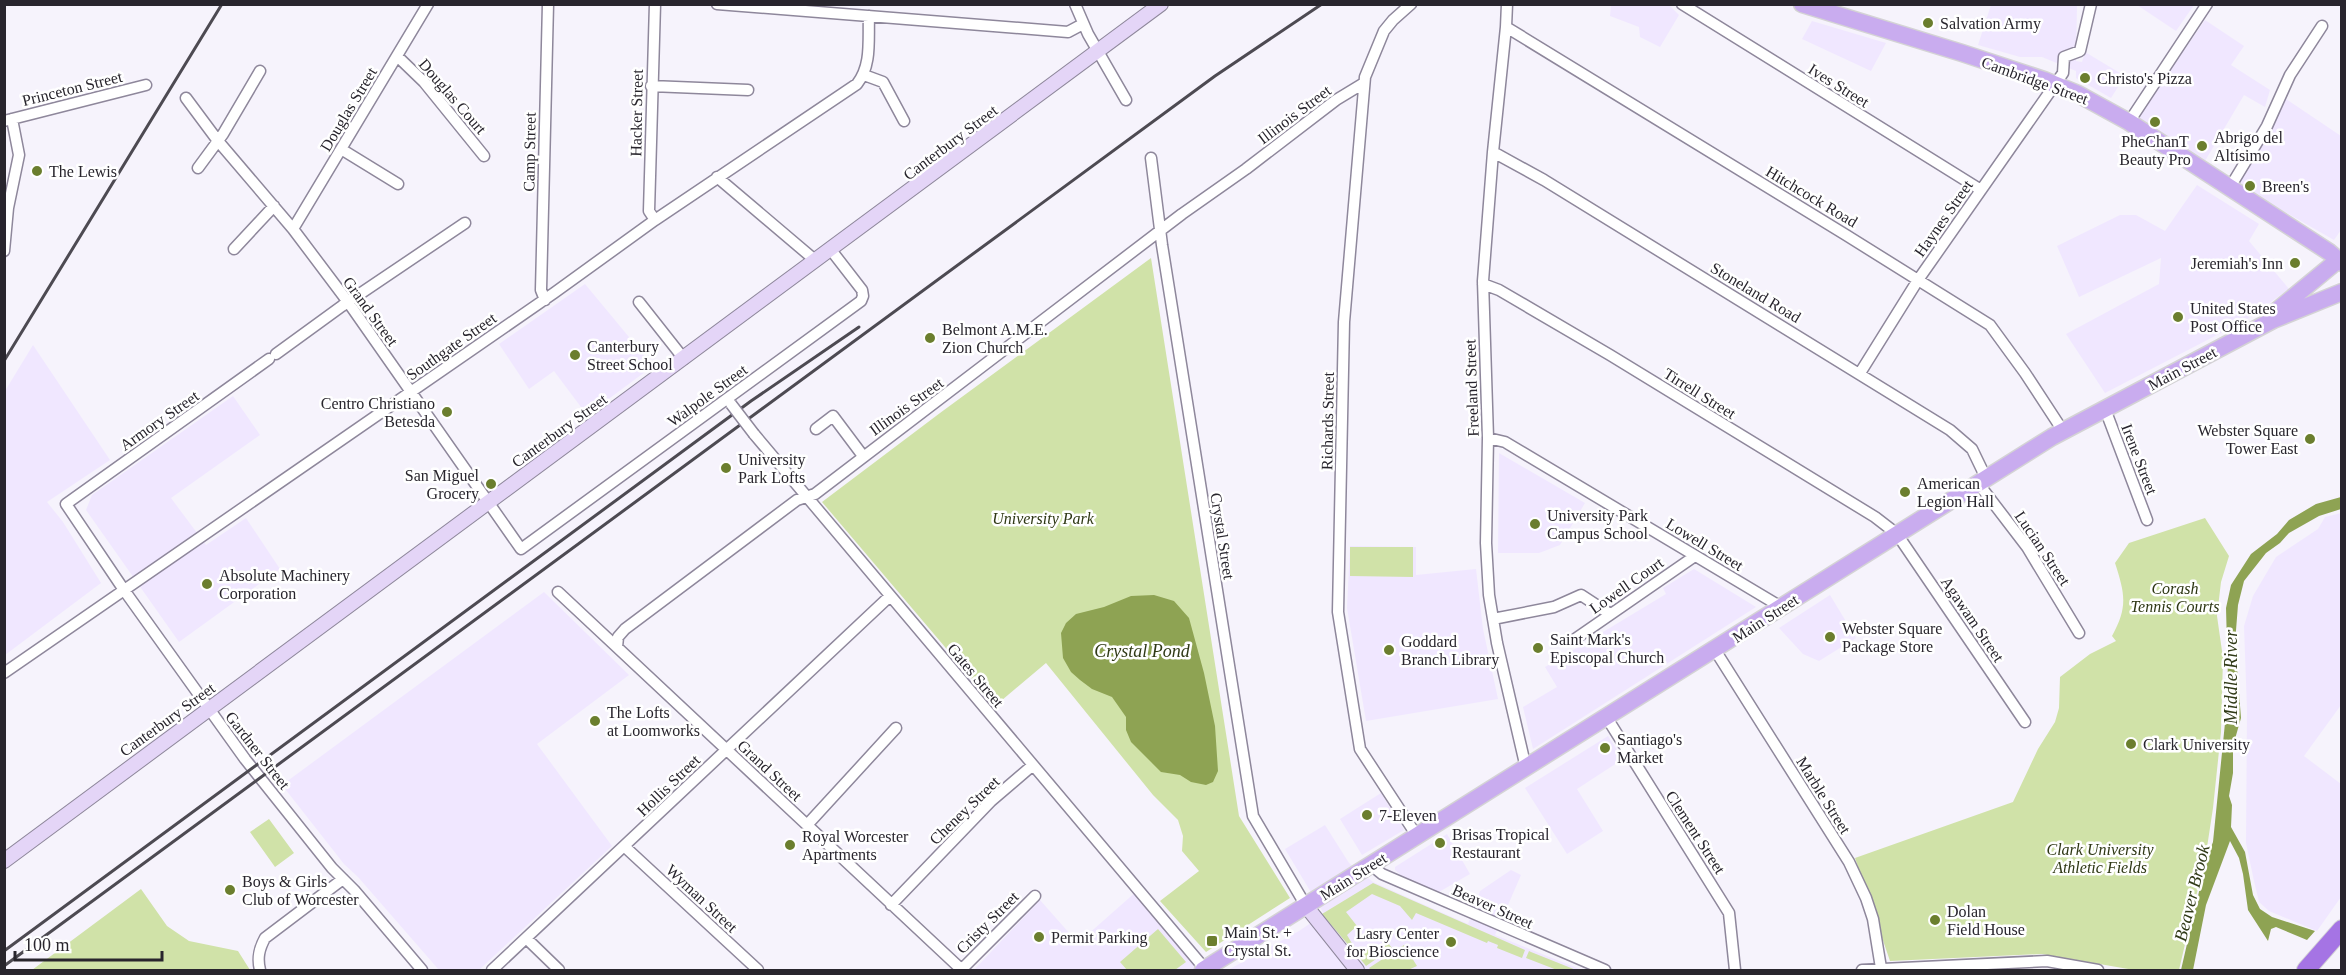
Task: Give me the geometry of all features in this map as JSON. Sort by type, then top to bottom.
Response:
[{"type":"highway","points":[[2306,970],[2342,929]]},
{"type":"main road","name":"Cambridge Street","points":[[1802,4],[1962,52],[2055,84],[2095,102],[2340,260]]},
{"type":"main road","points":[[2323,298],[2340,260]]},
{"type":"main road","points":[[2250,332],[2340,260]]},
{"type":"main road","name":"Main Street","points":[[1204,970],[2063,431],[2250,332],[2323,298],[2342,292]]},
{"type":"main road","points":[[2318,970],[2325,948]]},
{"type":"street","name":"Douglas Street","points":[[293,229],[428,4]]},
{"type":"street","name":"Camp Street","points":[[545,300],[541,290],[548,4]]},
{"type":"street","name":"Hacker Street","points":[[655,4],[649,211],[655,220]]},
{"type":"street","points":[[717,4],[1068,32],[1083,24]]},
{"type":"street","points":[[1075,4],[1083,24],[1126,100]]},
{"type":"street","name":"Canterbury Street","points":[[4,861],[1161,4]]},
{"type":"street","name":"Richards Street","points":[[1411,4],[1384,31],[1372,57],[1365,83],[1344,322],[1338,612],[1360,748],[1417,836]]},
{"type":"street","name":"Freeland Street","points":[[1507,4],[1483,284],[1488,438],[1486,543],[1492,619],[1526,768]]},
{"type":"street","name":"Ives Street","points":[[1682,4],[1981,190]]},
{"type":"street","name":"Haynes Street","points":[[1860,374],[1918,280],[2063,73],[2064,57],[2080,51],[2091,4]]},
{"type":"street","points":[[2129,122],[2207,4]]},
{"type":"street","points":[[869,16],[868,59],[864,75],[883,82],[904,121]]},
{"type":"street","points":[[2229,189],[2267,126],[2290,75],[2322,26]]},
{"type":"street","name":"Hitchcock Road","points":[[1506,27],[1846,234],[1990,325],[2063,431]]},
{"type":"street","name":"Douglas Court","points":[[397,56],[424,81],[484,156]]},
{"type":"street","points":[[198,168],[218,141],[260,71]]},
{"type":"street","name":"Southgate Street","points":[[4,673],[545,300],[717,177],[857,84],[864,75]]},
{"type":"street","name":"Illinois Street","points":[[617,647],[618,637],[625,628],[648,610],[797,500],[815,494],[1336,100],[1365,83]]},
{"type":"street","name":"Princeton Street","points":[[8,120],[146,85]]},
{"type":"street","points":[[651,86],[748,90]]},
{"type":"street","name":"Grand Street","points":[[186,98],[218,141],[293,229],[348,302],[521,549]]},
{"type":"street","points":[[4,251],[8,208],[19,155],[8,120]]},
{"type":"street","points":[[341,149],[398,184]]},
{"type":"street","name":"Stoneland Road","points":[[1493,152],[1544,180],[1963,440],[1972,449],[1982,480]]},
{"type":"street","name":"Crystal Street","points":[[1151,158],[1160,232],[1253,816],[1306,906]]},
{"type":"street","points":[[717,177],[816,261]]},
{"type":"street","points":[[234,249],[274,206]]},
{"type":"street","name":"Armory Street","points":[[66,504],[348,302],[465,223]]},
{"type":"street","name":"Walpole Street","points":[[521,549],[728,402],[861,301],[862,290],[831,250]]},
{"type":"street","name":"Tirrell Street","points":[[1483,284],[1499,290],[1593,344],[1875,517],[1897,534]]},
{"type":"street","points":[[639,302],[684,359]]},
{"type":"street","name":"Gates Street","points":[[728,402],[1204,970]]},
{"type":"street","name":"Irene Street","points":[[2105,409],[2147,520]]},
{"type":"street","points":[[816,429],[833,416],[863,456]]},
{"type":"street","name":"Lowell Street","points":[[1488,438],[1505,442],[1782,607]]},
{"type":"street","name":"Lucian Street","points":[[1982,480],[2027,547],[2079,633]]},
{"type":"street","name":"Gardner Street","points":[[66,504],[124,590],[245,759],[332,868],[422,970]]},
{"type":"street","name":"Agawam Street","points":[[1897,534],[2025,722]]},
{"type":"street","name":"Lowell Court","points":[[1575,639],[1695,556]]},
{"type":"street","name":"Grand Street","points":[[558,592],[962,970]]},
{"type":"street","points":[[1492,619],[1554,607],[1581,595],[1610,614]]},
{"type":"street","name":"Hollis Street","points":[[492,970],[890,597]]},
{"type":"street","name":"Marble Street","points":[[1715,650],[1849,862],[1873,919],[1881,968]]},
{"type":"street","name":"Clement Street","points":[[1607,718],[1729,914],[1735,970]]},
{"type":"street","points":[[807,825],[896,728]]},
{"type":"street","name":"Cheney Street","points":[[891,904],[991,801],[1033,765]]},
{"type":"street","name":"Wyman Street","points":[[625,847],[758,970]]},
{"type":"street","name":"Beaver Street","points":[[1371,865],[1382,874],[1605,970]]},
{"type":"street","points":[[260,970],[258,960],[260,947],[265,938],[343,879]]},
{"type":"street","name":"Cristy Street","points":[[962,970],[1035,896]]},
{"type":"street","points":[[1306,906],[1357,970]]},
{"type":"street","points":[[526,938],[559,970]]},
{"type":"street","points":[[1862,970],[2047,961],[2098,970]]},
{"type":"shaded area","points":[[1611,4],[1669,5],[1679,15],[1660,47],[1640,37],[1639,27],[1610,16]]},
{"type":"shaded area","points":[[1991,5],[2077,5],[2076,61],[2082,62],[2085,52],[2125,76],[2111,98],[2076,78],[2076,71],[2042,57],[2020,57],[1978,45]]},
{"type":"shaded area","points":[[2137,5],[2194,5],[2176,31]]},
{"type":"shaded area","points":[[2205,20],[2244,46],[2231,65],[2270,90],[2265,107],[2244,95],[2205,161],[2138,117]]},
{"type":"shaded area","points":[[1812,21],[1886,43],[1871,71],[1802,39]]},
{"type":"shaded area","points":[[2286,99],[2341,136],[2341,230],[2334,240],[2236,184],[2268,136]]},
{"type":"shaded area","points":[[2197,185],[2259,224],[2249,241],[2289,289],[2244,321],[2105,393],[2066,334],[2159,284],[2161,258],[2079,297],[2057,246],[2120,215],[2136,215],[2165,231]]},
{"type":"shaded area","name":"Canterbury Street School","points":[[585,284],[653,366],[587,415],[554,371],[529,389],[499,344]]},
{"type":"shaded area","points":[[33,345],[110,460],[47,502],[63,522],[101,583],[5,655],[5,391]]},
{"type":"shaded area","name":"Absolute Machinery Corporation","points":[[233,396],[260,435],[171,498],[206,545],[246,518],[280,569],[179,642],[86,510],[92,495]]},
{"type":"shaded area","name":"University Park Campus School","points":[[1499,453],[1585,503],[1560,545],[1539,553],[1498,553]]},
{"type":"shaded area","points":[[2341,513],[2341,705],[2304,756],[2341,784],[2341,897],[2317,931],[2269,911],[2259,902],[2246,843],[2247,710],[2244,626],[2253,596],[2276,557],[2318,529],[2325,517]]},
{"type":"shaded area","points":[[1350,546],[1416,547],[1416,575],[1476,569],[1483,629],[1498,699],[1366,721],[1347,608]]},
{"type":"shaded area","points":[[1694,569],[1756,607],[1533,749],[1523,707],[1557,687],[1545,667],[1666,594],[1663,588]]},
{"type":"shaded area","points":[[544,592],[629,675],[537,744],[612,846],[479,970],[439,970],[344,864],[282,785]]},
{"type":"shaded area","points":[[1830,595],[1856,638],[1819,661],[1803,654],[1779,628]]},
{"type":"shaded area","points":[[1608,736],[1623,759],[1577,789],[1603,831],[1567,854],[1525,788]]},
{"type":"shaded area","points":[[1381,793],[1404,830],[1362,855],[1340,819]]},
{"type":"shaded area","points":[[1325,825],[1349,863],[1373,882],[1468,924],[1480,891],[1511,870],[1521,875],[1495,935],[1582,970],[1228,970],[1299,931],[1324,914],[1285,849]]},
{"type":"shaded area","points":[[1447,834],[1470,874],[1439,892],[1403,877],[1395,870],[1395,867]]},
{"type":"shaded area","points":[[1137,891],[1204,970],[974,970],[1040,900],[1078,943]]},
{"type":"green space","name":"University Park","points":[[1151,258],[1239,816],[1290,898],[1206,952],[1160,901],[1199,871],[1182,851],[1183,836],[1178,820],[1153,795],[1046,663],[995,706],[822,502]]},
{"type":"green space","name":"Clark University Athletic Fields","points":[[2205,518],[2229,556],[2221,582],[2217,616],[2223,658],[2221,732],[2206,854],[2179,970],[2134,970],[2042,954],[1890,961],[1855,858],[2013,802],[2038,749],[2055,722],[2059,708],[2060,677],[2090,654],[2116,641],[2112,636],[2121,617],[2123,592],[2115,563],[2129,543]]},
{"type":"green space","points":[[1350,547],[1413,547],[1413,577],[1350,576]]},
{"type":"green space","points":[[269,819],[294,853],[275,867],[250,832]]},
{"type":"green space","points":[[1373,883],[1525,950],[1522,958],[1497,948],[1498,945],[1488,941],[1487,943],[1416,913],[1412,920],[1400,906],[1372,894],[1346,912],[1357,926],[1347,935],[1356,954],[1322,914]]},
{"type":"green space","points":[[141,889],[167,926],[189,941],[238,951],[250,970],[32,970]]},
{"type":"green space","points":[[1158,929],[1186,962],[1175,970],[1127,970],[1120,962]]},
{"type":"green space","points":[[1388,943],[1392,948],[1366,966],[1358,956],[1371,947],[1376,953]]},
{"type":"green space","points":[[1404,945],[1417,966],[1408,970],[1371,970],[1369,968]]},
{"type":"green space","points":[[1529,951],[1576,970],[1557,970],[1526,958]]},
{"type":"water","name":"Beaver Brook","points":[[2341,497],[2341,509],[2319,516],[2289,533],[2266,553],[2244,581],[2238,605],[2235,643],[2241,718],[2233,746],[2233,773],[2229,796],[2232,805],[2231,827],[2245,852],[2253,895],[2260,909],[2272,917],[2315,931],[2307,940],[2276,927],[2271,929],[2268,941],[2248,910],[2239,858],[2230,841],[2206,905],[2193,970],[2181,970],[2207,857],[2213,842],[2225,723],[2231,694],[2228,681],[2226,608],[2231,585],[2251,554],[2277,534],[2289,520],[2316,504]]},
{"type":"water","name":"Crystal Pond","points":[[1154,595],[1174,601],[1189,618],[1215,726],[1218,771],[1213,782],[1206,785],[1191,782],[1180,775],[1161,772],[1131,742],[1126,730],[1126,717],[1112,697],[1092,689],[1080,680],[1071,672],[1063,658],[1061,633],[1066,623],[1076,614],[1104,607],[1131,596]]},
{"type":"railway","points":[[4,361],[222,4]]},
{"type":"railway","points":[[4,966],[1215,76],[1322,4]]},
{"type":"railway","points":[[4,951],[751,401],[859,327]]},
{"type":"place","name":"Salvation Army","points":[[1928,23]]},
{"type":"place","name":"Christo's Pizza","points":[[2085,78]]},
{"type":"place","name":"PheChanT Beauty Pro","points":[[2155,122]]},
{"type":"place","name":"Abrigo del Altísimo","points":[[2202,146]]},
{"type":"place","name":"The Lewis","points":[[37,171]]},
{"type":"place","name":"Breen's","points":[[2250,186]]},
{"type":"place","name":"Jeremiah's Inn","points":[[2295,263]]},
{"type":"place","name":"United States Post Office","points":[[2178,317]]},
{"type":"place","name":"Belmont A.M.E. Zion Church","points":[[930,338]]},
{"type":"place","name":"Canterbury Street School","points":[[575,355]]},
{"type":"place","name":"Centro Christiano Betesda","points":[[447,412]]},
{"type":"place","name":"Webster Square Tower East","points":[[2310,439]]},
{"type":"place","name":"University Park Lofts","points":[[726,468]]},
{"type":"place","name":"San Miguel Grocery","points":[[491,484]]},
{"type":"place","name":"American Legion Hall","points":[[1905,492]]},
{"type":"place","name":"University Park Campus School","points":[[1535,524]]},
{"type":"place","name":"Absolute Machinery Corporation","points":[[207,584]]},
{"type":"place","name":"Webster Square Package Store","points":[[1830,637]]},
{"type":"place","name":"Saint Mark's Episcopal Church","points":[[1538,648]]},
{"type":"place","name":"Goddard Branch Library","points":[[1389,650]]},
{"type":"place","name":"The Lofts at Loomworks","points":[[595,721]]},
{"type":"place","name":"Clark University","points":[[2131,744]]},
{"type":"place","name":"Santiago's Market","points":[[1605,748]]},
{"type":"place","name":"7-Eleven","points":[[1367,815]]},
{"type":"place","name":"Brisas Tropical Restaurant","points":[[1440,843]]},
{"type":"place","name":"Royal Worcester Apartments","points":[[790,845]]},
{"type":"place","name":"Boys & Girls Club of Worcester","points":[[230,890]]},
{"type":"place","name":"Dolan Field House","points":[[1935,920]]},
{"type":"place","name":"Permit Parking","points":[[1039,937]]},
{"type":"place","name":"Main St. + Crystal St.","points":[[1212,941]]},
{"type":"place","name":"Lasry Center for Bioscience","points":[[1451,942]]},
{"type":"park label","name":"Corash Tennis Courts","points":[[2175,597]]},
{"type":"water label","name":"Middle River","points":[[2231,677]]}]
